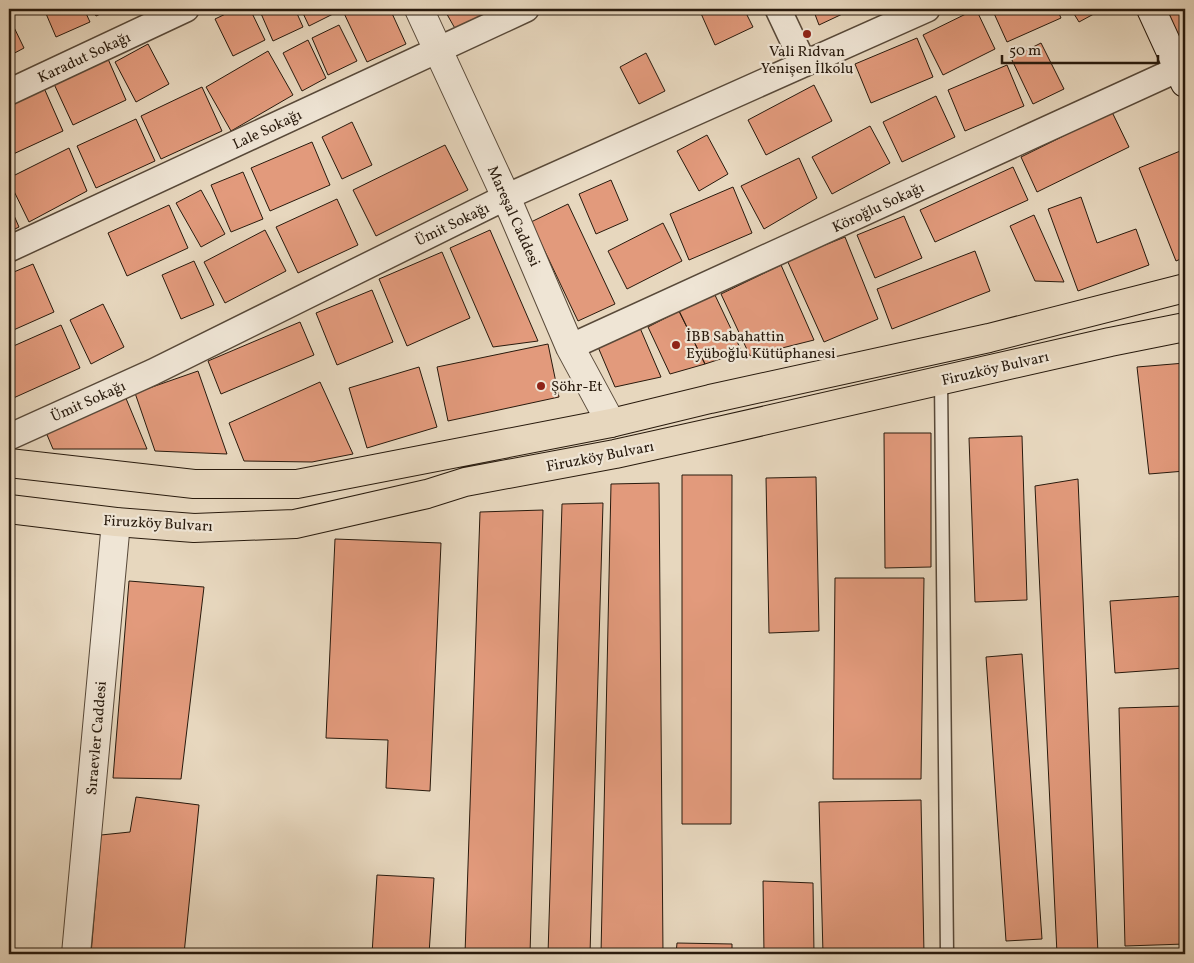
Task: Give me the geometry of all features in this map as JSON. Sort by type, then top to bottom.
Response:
[{"type":"main road","name":"Firuzköy Bulvarı","points":[[9,463],[194,484],[297,484],[611,423],[710,399],[989,338],[1185,288]]},
{"type":"main road","name":"Firuzköy Bulvarı","points":[[9,509],[116,522],[194,528],[295,524],[427,494],[466,482],[663,444],[1110,342],[1185,327]]},
{"type":"main road","points":[[611,423],[628,439],[641,444],[663,444]]},
{"type":"street","name":"Karadut Sokağı","points":[[9,92],[186,9]]},
{"type":"street","name":"Mareşal Caddesi","points":[[419,9],[506,197],[570,347],[611,423]]},
{"type":"street","name":"Lale Sokağı","points":[[9,249],[526,9]]},
{"type":"street","points":[[778,9],[804,64]]},
{"type":"street","name":"Ümit Sokağı","points":[[9,437],[153,372],[506,197],[927,9]]},
{"type":"street","points":[[1150,9],[1183,73]]},
{"type":"street","name":"Köroğlu Sokağı","points":[[570,347],[1183,73]]},
{"type":"street","name":"Sıraevler Caddesi","points":[[76,954],[116,522]]},
{"type":"lane","points":[[941,380],[947,954]]},
{"type":"building","points":[[44,9],[84,9],[90,22],[56,37]]},
{"type":"building","points":[[92,9],[111,9],[96,16]]},
{"type":"building","points":[[236,9],[250,9],[265,40],[233,56],[215,19]]},
{"type":"building","points":[[259,9],[295,9],[303,27],[273,41]]},
{"type":"building","points":[[301,9],[340,9],[341,10],[309,26]]},
{"type":"building","points":[[342,9],[390,9],[406,44],[367,62]]},
{"type":"building","points":[[444,9],[478,9],[483,18],[457,32]]},
{"type":"building","points":[[699,9],[744,9],[753,27],[715,45]]},
{"type":"building","points":[[813,9],[853,9],[819,25]]},
{"type":"building","points":[[976,9],[995,49],[943,75],[923,35]]},
{"type":"building","points":[[992,9],[1057,9],[1061,18],[1007,42]]},
{"type":"building","points":[[1071,9],[1103,9],[1079,22]]},
{"type":"building","points":[[1164,9],[1185,9],[1185,40],[1179,43]]},
{"type":"building","points":[[9,17],[24,48],[9,56]]},
{"type":"building","points":[[339,25],[357,61],[328,75],[312,38]]},
{"type":"building","points":[[917,38],[933,77],[871,103],[855,64]]},
{"type":"building","points":[[308,40],[326,78],[302,91],[283,53]]},
{"type":"building","points":[[1041,43],[1064,89],[1033,104],[1011,58]]},
{"type":"building","points":[[148,44],[169,84],[136,102],[115,62]]},
{"type":"building","points":[[268,51],[293,95],[231,131],[206,87]]},
{"type":"building","points":[[646,53],[665,91],[639,104],[620,67]]},
{"type":"building","points":[[108,59],[126,100],[73,125],[54,84]]},
{"type":"building","points":[[1007,65],[1024,106],[965,131],[948,90]]},
{"type":"building","points":[[814,85],[832,121],[766,155],[748,120]]},
{"type":"building","points":[[202,87],[222,131],[161,159],[141,116]]},
{"type":"building","points":[[44,88],[63,131],[9,156],[9,104]]},
{"type":"building","points":[[936,96],[955,137],[902,162],[883,122]]},
{"type":"building","points":[[1112,112],[1129,147],[1037,192],[1021,157]]},
{"type":"building","points":[[136,119],[155,161],[96,188],[77,146]]},
{"type":"building","points":[[352,122],[372,165],[342,179],[322,137]]},
{"type":"building","points":[[870,126],[890,163],[832,194],[812,157]]},
{"type":"building","points":[[707,135],[728,174],[699,191],[677,151]]},
{"type":"building","points":[[312,142],[330,185],[270,211],[251,168]]},
{"type":"building","points":[[445,145],[468,190],[376,236],[353,190]]},
{"type":"building","points":[[69,148],[87,191],[29,222],[9,178]]},
{"type":"building","points":[[1185,149],[1185,257],[1176,261],[1139,168]]},
{"type":"building","points":[[799,158],[817,198],[764,229],[741,186]]},
{"type":"building","points":[[1013,167],[1028,200],[935,242],[920,210]]},
{"type":"building","points":[[243,172],[263,219],[231,232],[211,185]]},
{"type":"building","points":[[611,180],[628,220],[596,234],[579,194]]},
{"type":"building","points":[[733,187],[752,233],[689,260],[670,214]]},
{"type":"building","points":[[201,190],[225,234],[201,247],[176,203]]},
{"type":"building","points":[[1081,197],[1097,243],[1136,229],[1149,265],[1078,291],[1048,209]]},
{"type":"building","points":[[337,199],[358,245],[298,273],[276,227]]},
{"type":"building","points":[[9,204],[19,227],[9,232]]},
{"type":"building","points":[[568,204],[615,304],[578,321],[531,222]]},
{"type":"building","points":[[169,205],[188,248],[127,276],[108,233]]},
{"type":"building","points":[[1034,215],[1064,282],[1035,281],[1010,226]]},
{"type":"building","points":[[904,216],[922,258],[875,278],[857,235]]},
{"type":"building","points":[[663,223],[682,261],[627,289],[608,251]]},
{"type":"building","points":[[265,230],[286,271],[225,303],[204,262]]},
{"type":"building","points":[[490,230],[538,341],[493,347],[450,248]]},
{"type":"building","points":[[845,237],[878,319],[824,342],[787,260]]},
{"type":"building","points":[[975,251],[990,291],[892,329],[877,289]]},
{"type":"building","points":[[442,252],[470,318],[407,346],[379,279]]},
{"type":"building","points":[[194,261],[214,305],[181,319],[162,275]]},
{"type":"building","points":[[33,264],[54,312],[9,332],[9,274]]},
{"type":"building","points":[[781,265],[814,340],[750,356],[721,294]]},
{"type":"building","points":[[372,290],[393,342],[337,365],[316,313]]},
{"type":"building","points":[[714,293],[742,352],[705,364],[679,311]]},
{"type":"building","points":[[103,304],[124,347],[91,364],[70,320]]},
{"type":"building","name":"İBB Sabahattin Eyüboğlu Kütüphanesi","points":[[679,311],[705,364],[670,374],[648,327]]},
{"type":"building","points":[[300,322],[314,355],[221,394],[208,361]]},
{"type":"building","points":[[61,325],[80,368],[9,400],[9,348]]},
{"type":"building","points":[[640,328],[661,377],[615,387],[598,347]]},
{"type":"building","points":[[548,344],[559,397],[448,421],[437,367]]},
{"type":"building","points":[[1185,363],[1185,471],[1149,474],[1137,367]]},
{"type":"building","points":[[419,367],[437,427],[367,448],[349,388]]},
{"type":"building","points":[[198,371],[227,454],[155,451],[135,393]]},
{"type":"building","points":[[320,382],[353,454],[312,462],[244,461],[229,423]]},
{"type":"building","points":[[125,396],[147,449],[53,449],[45,430]]},
{"type":"building","points":[[884,433],[931,433],[931,567],[885,568]]},
{"type":"building","points":[[1022,436],[1027,600],[975,602],[969,438]]},
{"type":"building","points":[[682,475],[732,475],[731,824],[682,824]]},
{"type":"building","points":[[816,477],[819,631],[769,633],[766,478]]},
{"type":"building","points":[[1078,479],[1098,954],[1057,954],[1035,486]]},
{"type":"building","points":[[659,483],[663,954],[601,954],[611,484]]},
{"type":"building","points":[[603,503],[590,954],[548,954],[562,504]]},
{"type":"building","points":[[543,510],[530,954],[465,954],[480,512]]},
{"type":"building","points":[[335,539],[441,543],[430,791],[386,788],[388,740],[326,738]]},
{"type":"building","points":[[835,578],[924,578],[921,779],[833,779]]},
{"type":"building","points":[[129,581],[204,587],[181,779],[113,778]]},
{"type":"building","points":[[1185,596],[1185,668],[1115,673],[1110,601]]},
{"type":"building","points":[[1022,654],[1042,939],[1006,941],[986,657]]},
{"type":"building","points":[[1185,706],[1185,944],[1125,946],[1119,708]]},
{"type":"building","points":[[136,797],[199,805],[184,954],[91,954],[101,835],[130,832]]},
{"type":"building","points":[[921,800],[924,954],[823,954],[819,802]]},
{"type":"building","points":[[377,875],[434,878],[429,954],[372,954]]},
{"type":"building","points":[[763,881],[813,883],[814,954],[764,954]]},
{"type":"building","points":[[677,943],[732,944],[732,954],[676,954]]},
{"type":"place","name":"Vali Rıdvan Yenişen İlkolu","points":[[807,34]]},
{"type":"place","name":"İBB Sabahattin Eyüboğlu Kütüphanesi","points":[[676,345]]},
{"type":"place","name":"Şöhr-Et","points":[[541,386]]}]
